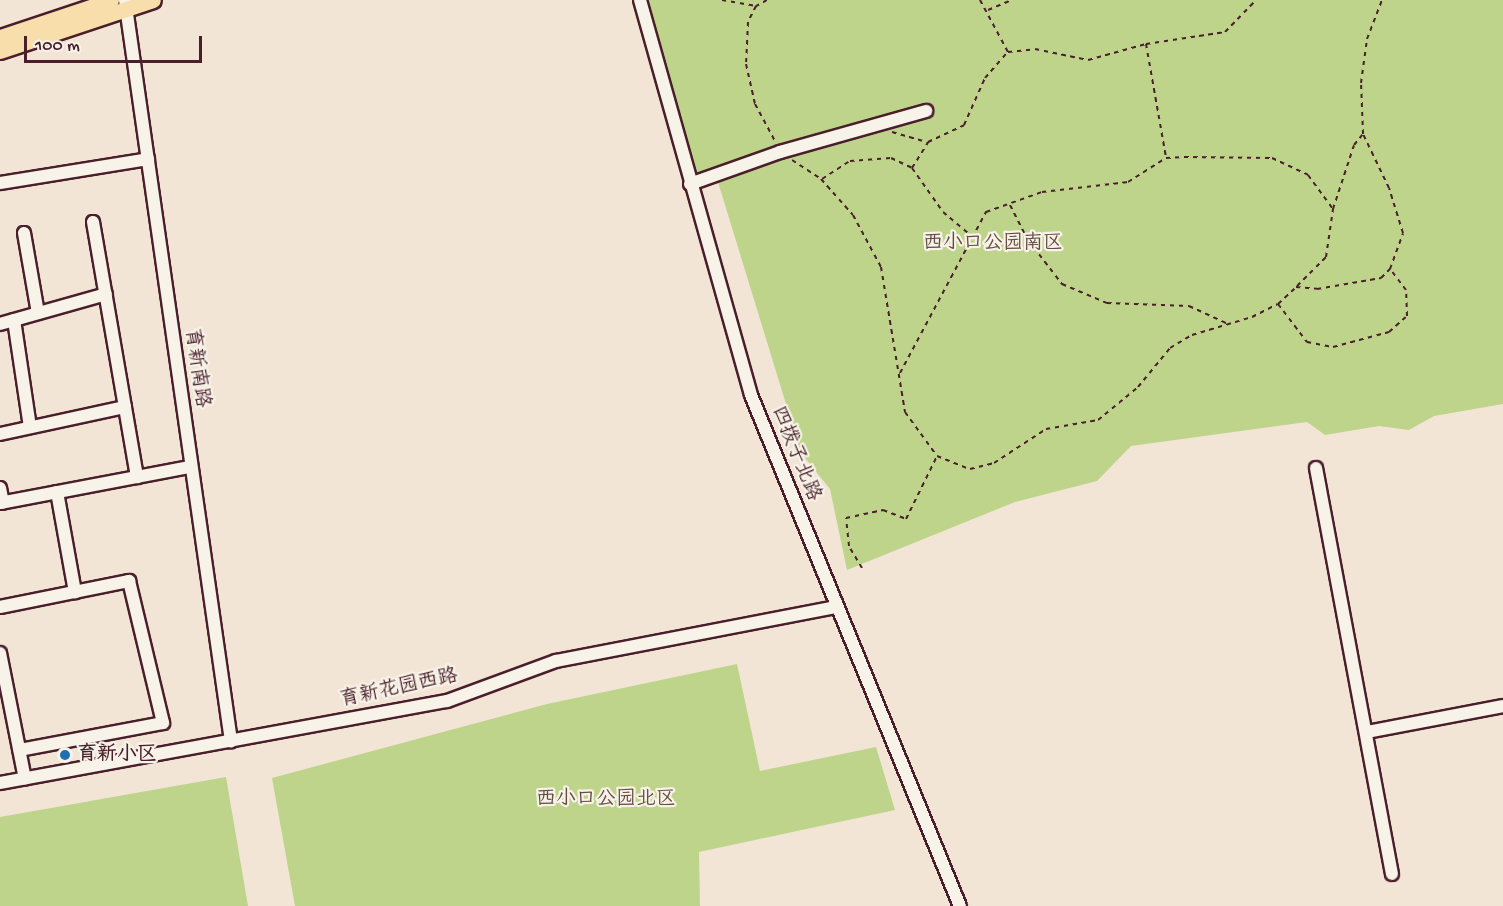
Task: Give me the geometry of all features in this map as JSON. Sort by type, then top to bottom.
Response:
[{"type":"main road","points":[[0,37],[111,0]]},
{"type":"main road","points":[[0,51],[126,4],[153,0]]},
{"type":"street","name":"四拨子北路","points":[[640,0],[740,365],[836,607],[960,906]]},
{"type":"street","name":"育新南路","points":[[126,4],[189,467],[231,741]]},
{"type":"street","points":[[690,184],[780,153],[926,111]]},
{"type":"street","points":[[0,183],[148,159]]},
{"type":"street","points":[[93,222],[137,477]]},
{"type":"street","points":[[24,233],[38,313]]},
{"type":"street","points":[[0,324],[105,294]]},
{"type":"street","points":[[14,320],[30,427]]},
{"type":"street","points":[[0,434],[125,406]]},
{"type":"street","points":[[0,488],[1,503],[189,467]]},
{"type":"street","points":[[1316,468],[1392,874]]},
{"type":"street","points":[[57,492],[75,592]]},
{"type":"street","points":[[0,607],[129,581],[163,723],[20,750]]},
{"type":"street","name":"育新花园西路","points":[[0,783],[447,701],[556,662],[836,607]]},
{"type":"street","points":[[0,653],[25,779]]},
{"type":"street","points":[[1367,732],[1503,706]]},
{"type":"path","points":[[722,0],[756,6]]},
{"type":"path","points":[[767,0],[756,6],[748,22],[746,64],[755,104],[780,153],[821,179],[853,215],[881,267],[905,412],[937,456],[970,469],[994,462],[1046,429],[1098,420],[1138,387],[1170,348],[1192,334],[1252,317],[1278,304],[1326,257],[1333,209],[1354,145],[1363,134]]},
{"type":"path","points":[[980,0],[988,10],[1008,52]]},
{"type":"path","points":[[988,10],[1011,0]]},
{"type":"path","points":[[912,168],[928,142],[964,125],[985,78],[1008,52],[1035,49],[1088,60],[1146,44],[1225,32],[1256,0]]},
{"type":"path","points":[[1296,287],[1317,289],[1381,278],[1390,269],[1403,233],[1389,188],[1363,134],[1361,83],[1367,39],[1382,0]]},
{"type":"path","points":[[1146,44],[1166,158]]},
{"type":"path","points":[[886,123],[892,132],[928,142]]},
{"type":"path","points":[[821,179],[850,161],[891,158],[912,168],[943,212],[972,236]]},
{"type":"path","points":[[899,375],[986,212],[1042,192],[1128,182],[1166,158],[1272,158],[1308,175],[1333,209]]},
{"type":"path","points":[[1010,204],[1028,240],[1062,284],[1107,303],[1189,306],[1226,323]]},
{"type":"path","points":[[1278,304],[1307,342],[1334,347],[1389,332],[1407,316],[1406,290],[1390,269]]},
{"type":"path","points":[[862,568],[849,546],[846,518],[883,510],[906,519],[937,456]]},
{"type":"green space","name":"西小口公园南区","points":[[643,0],[1503,0],[1503,404],[1434,416],[1409,430],[1379,426],[1325,435],[1307,422],[1131,446],[1097,481],[1015,502],[847,570],[830,489],[801,453],[718,182],[690,169]]},
{"type":"green space","name":"西小口公园北区","points":[[737,664],[760,771],[876,747],[895,810],[699,852],[700,906],[295,906],[272,778],[547,704]]},
{"type":"green space","points":[[226,777],[248,906],[0,906],[0,817]]},
{"type":"place","name":"育新小区","points":[[65,755]]}]
